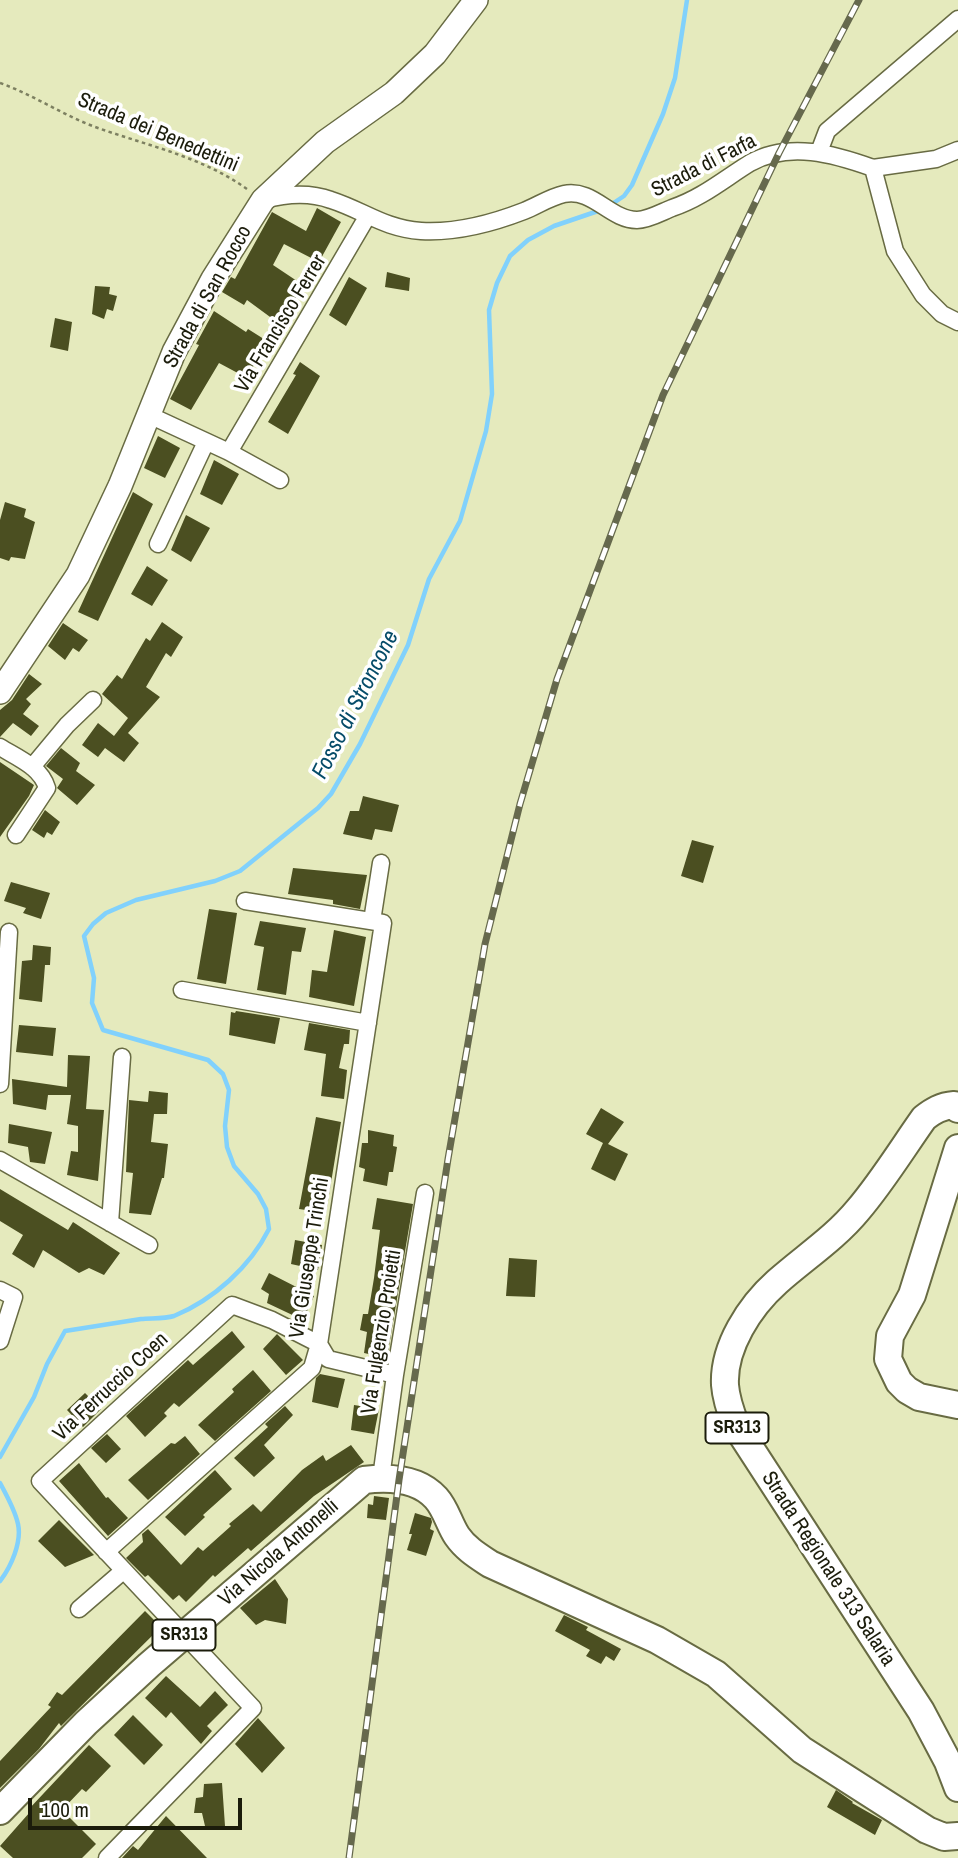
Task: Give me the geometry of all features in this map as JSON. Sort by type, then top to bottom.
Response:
[{"type":"main road","name":"Strada di San Rocco","points":[[0,692],[78,575],[120,486],[180,340],[213,279],[263,200],[325,142],[394,93],[435,54],[477,0]]},
{"type":"main road","name":"Strada Regionale 313 Salaria","points":[[958,1109],[954,1105],[946,1106],[934,1110],[924,1118],[858,1211],[775,1284],[756,1305],[740,1330],[730,1354],[725,1383],[736,1426],[921,1711],[948,1762],[958,1788]]},
{"type":"main road","points":[[958,1147],[912,1295],[890,1336],[888,1359],[898,1382],[907,1390],[919,1397],[958,1405]]},
{"type":"main road","points":[[381,1478],[399,1479],[419,1486],[436,1497],[455,1534],[467,1548],[490,1564],[657,1640],[716,1674],[802,1750],[927,1830],[944,1837],[957,1838]]},
{"type":"main road","name":"Via Nicola Antonelli","points":[[0,1811],[86,1723],[183,1636],[364,1480],[381,1478]]},
{"type":"street","points":[[819,152],[827,131],[958,19]]},
{"type":"street","points":[[958,150],[936,159],[873,169],[894,251],[923,295],[942,314],[958,322]]},
{"type":"street","name":"Strada di Farfa","points":[[263,200],[297,194],[308,195],[331,199],[367,217],[400,228],[421,231],[449,230],[523,211],[563,194],[578,194],[595,200],[622,216],[638,220],[681,205],[712,190],[751,163],[769,155],[819,152],[836,155],[873,169]]},
{"type":"street","name":"Via Francisco Ferrer","points":[[229,452],[367,217]]},
{"type":"street","points":[[149,415],[229,452],[280,480]]},
{"type":"street","points":[[158,544],[206,442]]},
{"type":"street","points":[[32,767],[67,725],[93,700]]},
{"type":"street","points":[[0,747],[32,767],[44,778],[47,788],[16,835]]},
{"type":"street","name":"Via Giuseppe Trinchi","points":[[106,1552],[312,1368],[318,1345],[368,1023],[381,863]]},
{"type":"street","points":[[245,901],[377,922]]},
{"type":"street","points":[[0,1084],[9,932]]},
{"type":"street","points":[[183,990],[368,1023]]},
{"type":"street","points":[[110,1223],[122,1057]]},
{"type":"street","points":[[0,1160],[149,1245]]},
{"type":"street","name":"Via Fulgenzio Proietti","points":[[381,1478],[425,1193]]},
{"type":"street","points":[[0,1290],[14,1297],[0,1341]]},
{"type":"street","name":"Via Ferruccio Coen","points":[[107,1858],[253,1709],[40,1481],[232,1305],[272,1320],[318,1345],[328,1359],[395,1375]]},
{"type":"street","points":[[79,1609],[123,1571]]},
{"type":"path","name":"Strada dei Benedettini","points":[[0,83],[28,93],[96,127],[162,147],[223,172],[263,200]]},
{"type":"building","points":[[317,208],[341,222],[319,262],[284,244],[273,265],[303,285],[281,325],[247,300],[244,305],[222,292],[231,277],[235,279],[272,212],[306,231]]},
{"type":"building","points":[[387,272],[410,278],[409,291],[385,287]]},
{"type":"building","points":[[349,277],[367,288],[346,326],[329,315]]},
{"type":"building","points":[[95,286],[110,287],[109,294],[117,296],[113,311],[107,309],[104,319],[92,314]]},
{"type":"building","points":[[214,311],[246,332],[248,329],[267,341],[247,378],[219,363],[191,410],[170,399]]},
{"type":"building","points":[[55,318],[72,322],[68,351],[50,347]]},
{"type":"building","points":[[300,362],[320,376],[288,434],[268,422],[296,375],[293,374]]},
{"type":"building","points":[[158,436],[180,448],[165,478],[144,468]]},
{"type":"building","points":[[214,460],[239,474],[222,505],[200,494]]},
{"type":"building","points":[[133,492],[153,504],[98,621],[78,612]]},
{"type":"building","points":[[5,502],[26,509],[24,517],[35,522],[25,559],[11,557],[9,561],[0,558],[0,520]]},
{"type":"building","points":[[186,515],[210,528],[191,562],[171,550]]},
{"type":"building","points":[[147,566],[168,580],[152,606],[131,594]]},
{"type":"building","points":[[162,622],[183,637],[171,657],[166,653],[146,687],[160,697],[128,733],[139,743],[124,762],[105,748],[98,757],[82,745],[98,723],[114,736],[128,718],[102,694],[117,675],[122,679],[146,638],[150,641]]},
{"type":"building","points":[[63,623],[88,640],[79,652],[73,648],[65,660],[48,646]]},
{"type":"building","points":[[29,674],[42,684],[26,699],[31,704],[23,714],[39,726],[31,736],[13,723],[0,737],[0,710],[12,700]]},
{"type":"building","points":[[61,748],[80,763],[76,771],[95,785],[77,805],[57,788],[63,779],[46,766]]},
{"type":"building","points":[[0,762],[34,785],[0,837]]},
{"type":"building","points":[[363,796],[399,805],[392,832],[375,829],[372,840],[343,834],[350,811],[359,811]]},
{"type":"building","points":[[45,810],[60,822],[52,835],[47,832],[44,838],[32,830]]},
{"type":"building","points":[[692,840],[714,846],[703,883],[681,876]]},
{"type":"building","points":[[293,868],[367,875],[360,909],[333,904],[333,900],[288,894]]},
{"type":"building","points":[[11,882],[50,893],[41,919],[23,913],[26,908],[4,901]]},
{"type":"building","points":[[209,909],[237,913],[226,984],[197,979]]},
{"type":"building","points":[[260,921],[306,928],[301,952],[292,951],[286,995],[257,990],[264,947],[254,945]]},
{"type":"building","points":[[334,930],[366,937],[354,1006],[309,997],[312,970],[327,972]]},
{"type":"building","points":[[33,945],[51,947],[50,965],[45,965],[42,1002],[19,999],[22,961],[32,960]]},
{"type":"building","points":[[231,1012],[280,1018],[275,1044],[229,1035]]},
{"type":"building","points":[[309,1023],[350,1030],[349,1044],[344,1044],[339,1068],[347,1070],[344,1099],[321,1096],[326,1054],[304,1050]]},
{"type":"building","points":[[19,1025],[56,1028],[53,1056],[16,1052]]},
{"type":"building","points":[[68,1055],[90,1056],[86,1109],[104,1110],[98,1181],[67,1175],[71,1151],[78,1152],[78,1126],[67,1124],[71,1095],[48,1095],[46,1110],[13,1104],[12,1079],[67,1087]]},
{"type":"building","points":[[149,1091],[168,1093],[167,1114],[154,1114],[151,1142],[168,1144],[164,1178],[151,1215],[129,1213],[133,1173],[126,1172],[129,1100],[148,1102]]},
{"type":"building","points":[[601,1108],[624,1122],[608,1144],[628,1154],[615,1181],[591,1169],[603,1143],[586,1134]]},
{"type":"building","points":[[316,1117],[341,1122],[326,1213],[299,1209]]},
{"type":"building","points":[[9,1124],[52,1132],[45,1164],[30,1162],[28,1147],[8,1143]]},
{"type":"building","points":[[368,1130],[394,1135],[393,1146],[397,1147],[393,1172],[389,1172],[387,1186],[363,1181],[365,1169],[359,1167],[362,1143],[368,1143]]},
{"type":"building","points":[[0,1189],[68,1230],[73,1222],[120,1253],[104,1275],[89,1268],[79,1273],[43,1250],[34,1268],[12,1254],[23,1235],[0,1221]]},
{"type":"building","points":[[377,1198],[413,1204],[387,1358],[364,1353],[367,1332],[360,1330],[363,1314],[368,1314],[374,1278],[380,1230],[372,1229]]},
{"type":"building","points":[[295,1240],[322,1245],[318,1270],[291,1264]]},
{"type":"building","points":[[509,1258],[537,1260],[535,1297],[506,1296]]},
{"type":"building","points":[[269,1273],[314,1296],[303,1320],[267,1303],[269,1294],[261,1289]]},
{"type":"building","points":[[232,1331],[245,1347],[179,1407],[174,1403],[164,1413],[167,1416],[145,1437],[126,1416],[188,1360],[193,1365]]},
{"type":"building","points":[[277,1334],[303,1360],[286,1375],[263,1349]]},
{"type":"building","points":[[253,1370],[271,1391],[215,1441],[198,1425],[234,1392],[232,1389]]},
{"type":"building","points":[[320,1374],[345,1379],[338,1408],[312,1402],[316,1378]]},
{"type":"building","points":[[85,1393],[101,1409],[83,1427],[67,1410]]},
{"type":"building","points":[[354,1405],[379,1409],[374,1434],[351,1430]]},
{"type":"building","points":[[285,1406],[293,1415],[264,1445],[275,1458],[254,1477],[234,1458],[268,1427],[265,1424]]},
{"type":"building","points":[[107,1434],[121,1449],[106,1463],[91,1448]]},
{"type":"building","points":[[185,1436],[200,1454],[148,1500],[128,1480],[171,1443],[175,1444]]},
{"type":"building","points":[[351,1445],[364,1462],[314,1496],[251,1551],[248,1548],[215,1577],[213,1575],[186,1602],[179,1595],[173,1600],[126,1558],[143,1542],[142,1534],[148,1529],[181,1565],[198,1547],[203,1551],[253,1504],[261,1512],[302,1470],[323,1455],[326,1461]]},
{"type":"building","points":[[79,1463],[106,1498],[128,1518],[108,1536],[59,1481]]},
{"type":"building","points":[[215,1470],[232,1489],[203,1515],[205,1517],[185,1536],[165,1517]]},
{"type":"building","points":[[374,1496],[389,1498],[386,1520],[367,1518],[368,1504],[373,1505]]},
{"type":"building","points":[[415,1513],[431,1518],[430,1529],[434,1531],[426,1556],[407,1550]]},
{"type":"building","points":[[59,1520],[94,1555],[65,1567],[38,1541]]},
{"type":"building","points":[[275,1579],[288,1599],[286,1624],[265,1620],[256,1625],[240,1608]]},
{"type":"building","points":[[145,1611],[161,1627],[61,1726],[59,1723],[39,1749],[0,1788],[0,1761],[51,1707],[48,1705],[57,1692],[62,1695]]},
{"type":"building","points":[[564,1615],[621,1649],[614,1661],[606,1656],[601,1664],[586,1656],[590,1650],[555,1631]]},
{"type":"building","points":[[166,1676],[200,1707],[215,1691],[228,1705],[207,1726],[212,1731],[201,1744],[171,1712],[166,1718],[145,1698]]},
{"type":"building","points":[[133,1715],[163,1745],[144,1765],[114,1735]]},
{"type":"building","points":[[258,1718],[285,1748],[262,1773],[235,1744]]},
{"type":"building","points":[[89,1745],[111,1766],[86,1792],[82,1789],[62,1810],[96,1844],[82,1858],[13,1858],[0,1846],[30,1812],[28,1810]]},
{"type":"building","points":[[222,1783],[225,1826],[205,1826],[202,1813],[194,1813],[196,1798],[203,1797],[204,1784]]},
{"type":"building","points":[[836,1790],[852,1803],[882,1820],[875,1835],[827,1807]]},
{"type":"building","points":[[166,1816],[207,1858],[122,1858],[133,1846],[138,1850]]},
{"type":"waterway","name":"Fosso di Stroncone","points":[[609,206],[624,196],[632,185],[663,114],[675,78],[687,0]]},
{"type":"waterway","name":"Fosso di Stroncone","points":[[0,1457],[34,1397],[47,1364],[65,1331],[174,1316],[203,1301],[229,1281],[252,1256],[269,1229],[266,1209],[258,1194],[234,1166],[227,1147],[225,1126],[229,1090],[223,1074],[208,1060],[103,1030],[92,1003],[94,978],[84,936],[106,913],[136,900],[215,881],[240,871],[318,808],[331,794],[360,744],[408,645],[429,579],[460,521],[486,431],[492,394],[489,310],[497,283],[510,256],[528,240],[554,226],[601,210]]},
{"type":"waterway","name":"Fosso di Stroncone","points":[[0,1483],[15,1514],[19,1531],[15,1554],[0,1581]]},
{"type":"railway","points":[[349,1858],[399,1480],[448,1159],[485,944],[520,804],[557,679],[663,395],[779,153],[859,0]]}]
